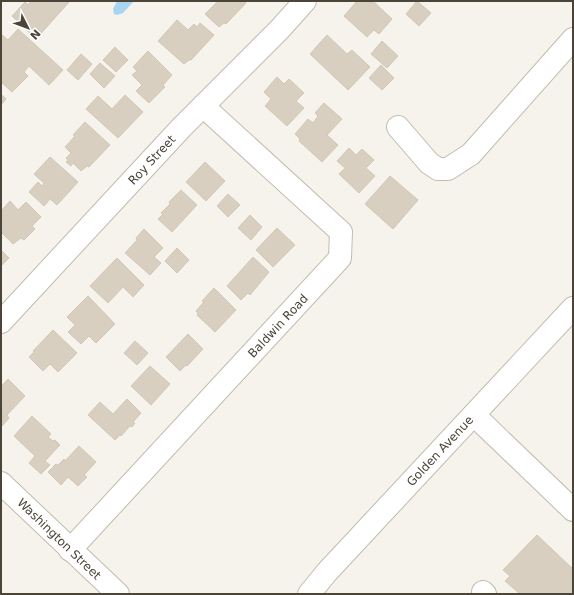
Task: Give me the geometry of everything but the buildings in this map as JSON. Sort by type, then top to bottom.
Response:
[{"type":"street","name":"Roy Street","points":[[1,322],[203,106],[306,1]]},
{"type":"street","points":[[398,127],[429,163],[438,169],[448,169],[471,154],[573,39]]},
{"type":"street","name":"Baldwin Road","points":[[70,550],[340,258],[341,232],[203,106]]},
{"type":"street","name":"Golden Avenue","points":[[309,594],[327,572],[572,310]]},
{"type":"street","points":[[474,415],[573,510]]},
{"type":"street","name":"Washington Street","points":[[1,483],[118,594]]},
{"type":"water","points":[[117,1],[134,1],[123,13],[117,15],[114,14],[113,9]]}]
